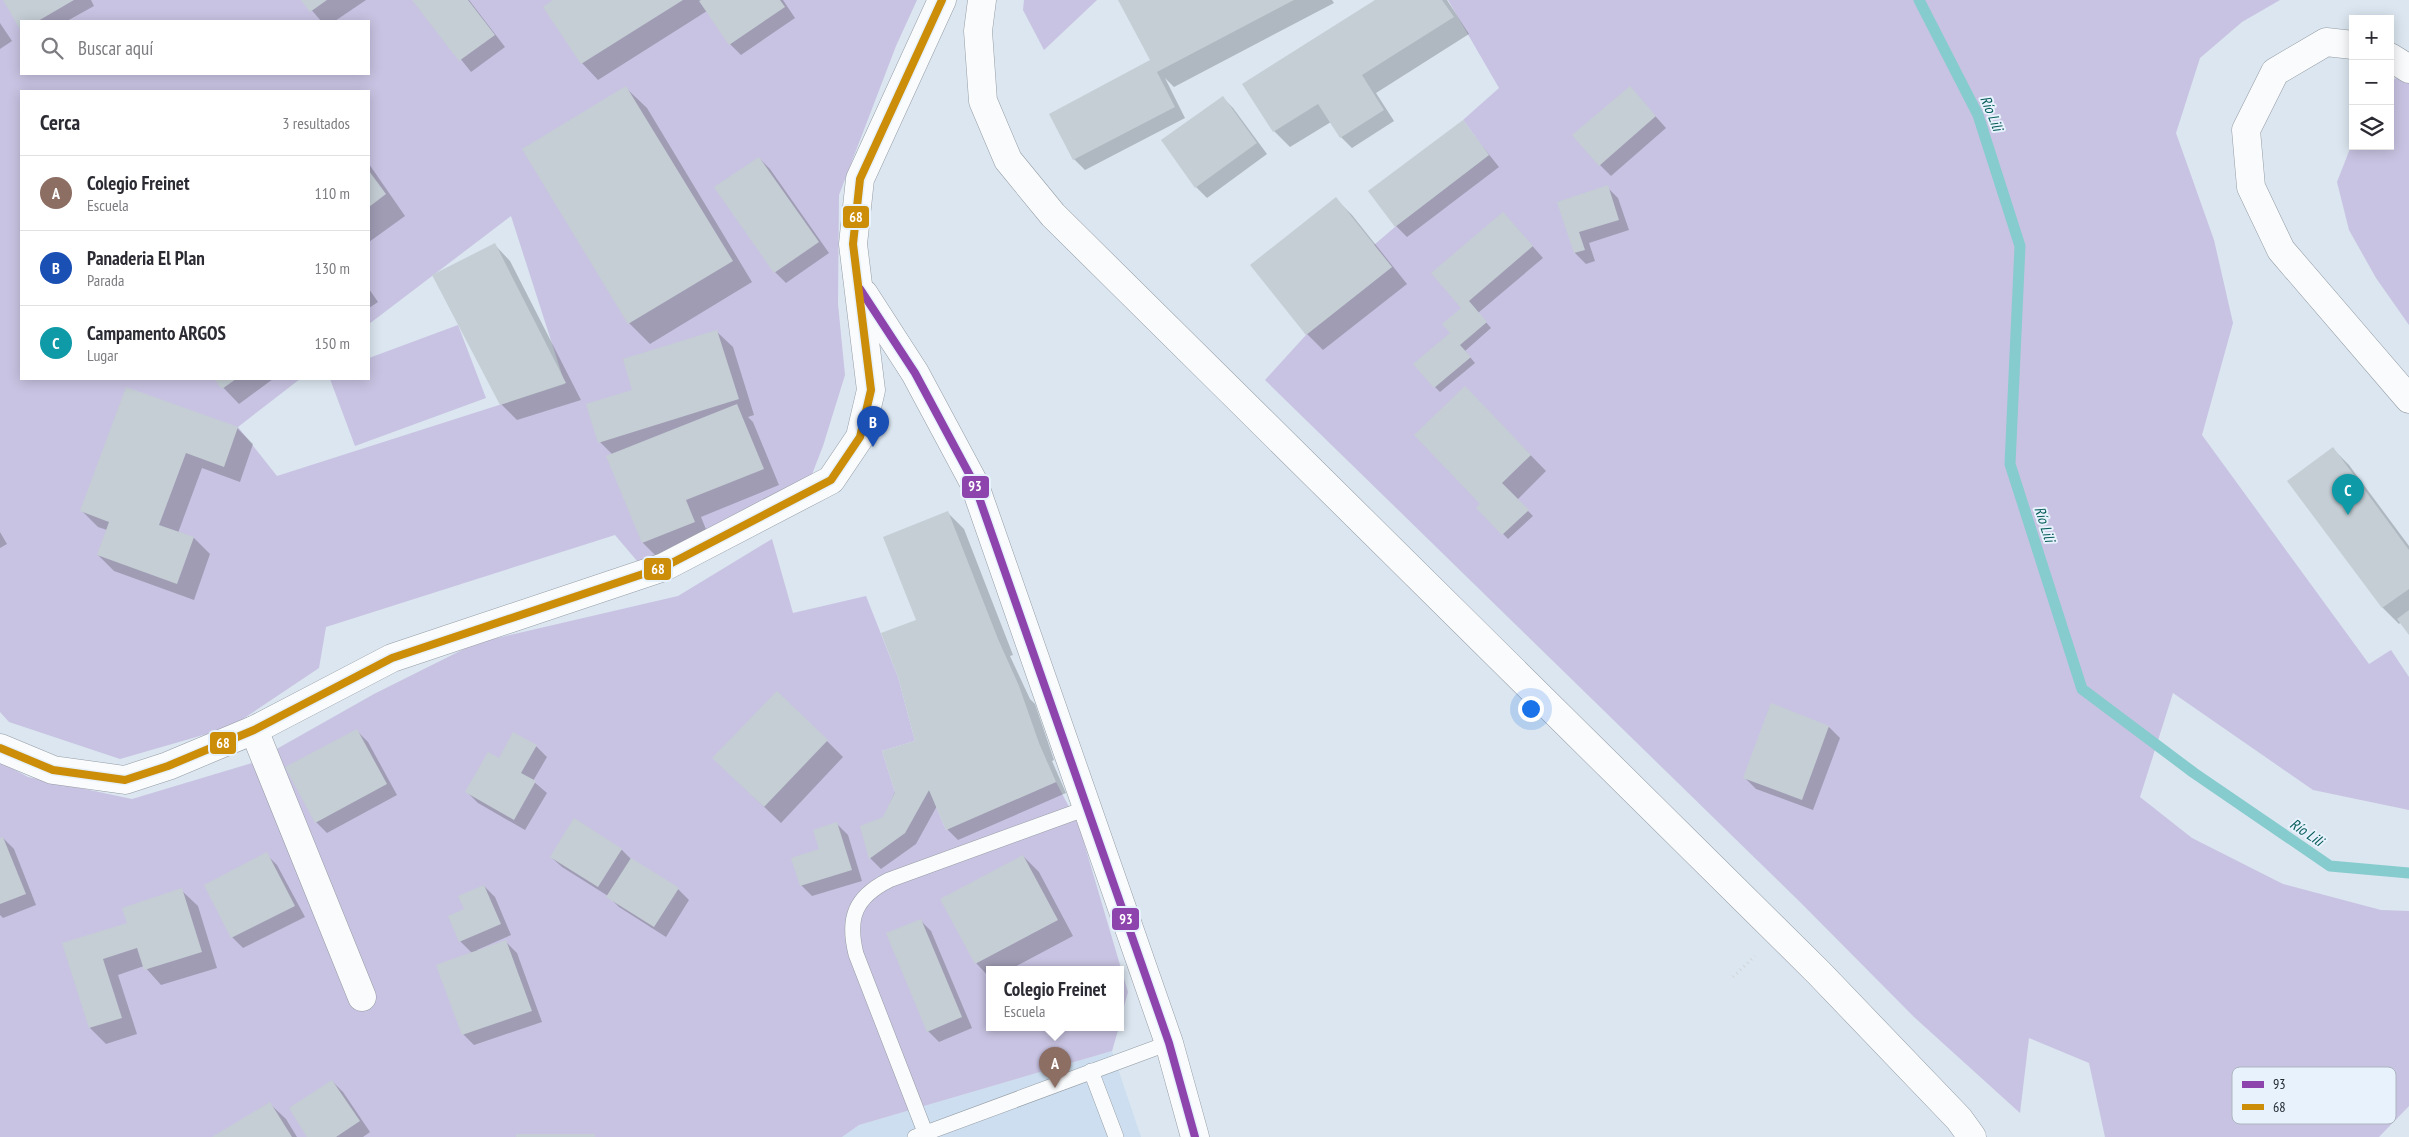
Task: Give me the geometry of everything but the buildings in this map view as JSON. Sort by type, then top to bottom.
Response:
[{"type":"street","points":[[0,748],[53,770],[124,780],[168,766],[254,730],[392,658],[664,567],[831,480],[860,437],[872,390],[853,244],[860,179],[942,0]]},
{"type":"street","points":[[982,0],[978,31],[983,101],[1008,160],[1053,215],[1819,974],[1959,1119],[1972,1137]]},
{"type":"street","points":[[2349,45],[2326,42],[2275,72],[2246,130],[2251,187],[2281,250],[2409,399]]},
{"type":"street","points":[[2394,60],[2409,69]]},
{"type":"street","points":[[860,289],[915,373],[974,483],[1169,1043],[1194,1137]]},
{"type":"street","points":[[254,730],[362,997]]},
{"type":"lane","points":[[1087,808],[889,880],[872,888],[860,902],[852,918],[851,937],[856,954],[920,1135],[1169,1043]]},
{"type":"lane","points":[[1091,1071],[1116,1137]]},
{"type":"shaded area","points":[[0,0],[917,0],[896,46],[839,195],[838,304],[845,375],[823,446],[809,482],[643,568],[615,535],[326,627],[319,668],[231,727],[120,759],[9,722],[0,712]]},
{"type":"shaded area","points":[[1024,0],[1097,0],[1044,50],[1023,10]]},
{"type":"shaded area","points":[[1448,0],[2280,0],[2242,22],[2200,58],[2176,133],[2214,240],[2233,323],[2202,435],[2369,664],[2391,650],[2409,677],[2409,810],[2313,790],[2173,693],[2140,797],[2192,838],[2283,884],[2381,910],[2409,911],[2409,1106],[2396,1119],[2396,1067],[2232,1067],[2232,1124],[2392,1124],[2379,1137],[2105,1137],[2089,1063],[2029,1038],[2020,1113],[1914,1017],[1801,903],[1265,380],[1306,335],[1392,267],[1374,245],[1489,155],[1463,120],[1499,88]]},
{"type":"shaded area","points":[[2409,75],[2409,325],[2376,278],[2349,230],[2337,182],[2349,150],[2394,150],[2394,79]]},
{"type":"shaded area","points":[[458,325],[486,398],[355,446],[330,380],[370,380],[370,358]]},
{"type":"shaded area","points":[[772,539],[793,613],[866,596],[898,677],[915,741],[882,751],[895,792],[869,859],[905,833],[929,790],[946,830],[1056,782],[1079,826],[1120,966],[986,966],[986,1031],[1118,1031],[1112,1051],[859,1125],[842,1137],[0,1137],[0,762],[28,777],[132,799],[252,763],[374,694],[476,643],[678,596]]},
{"type":"shaded area","points":[[1124,978],[1128,992],[1124,1006]]},
{"type":"shaded area","points":[[1112,1051],[1141,1137],[842,1137],[859,1125]]},
{"type":"waterway","name":"Río Lili","points":[[1919,0],[1978,115],[2020,246],[2010,464],[2082,689],[2194,773],[2330,866],[2409,873]]},
{"type":"transit line","name":"68","points":[[0,748],[53,770],[125,780],[168,766],[254,730],[392,658],[664,567],[831,480],[860,437],[871,390],[853,244],[860,179],[942,0]]},
{"type":"transit line","name":"93","points":[[860,289],[915,373],[974,483],[1169,1043],[1195,1137]]},
{"type":"place","name":"Panaderia El Plan","points":[[873,447]]},
{"type":"place","name":"Campamento ARGOS","points":[[2348,515]]},
{"type":"place","name":"Colegio Freinet","points":[[1055,1088]]}]
